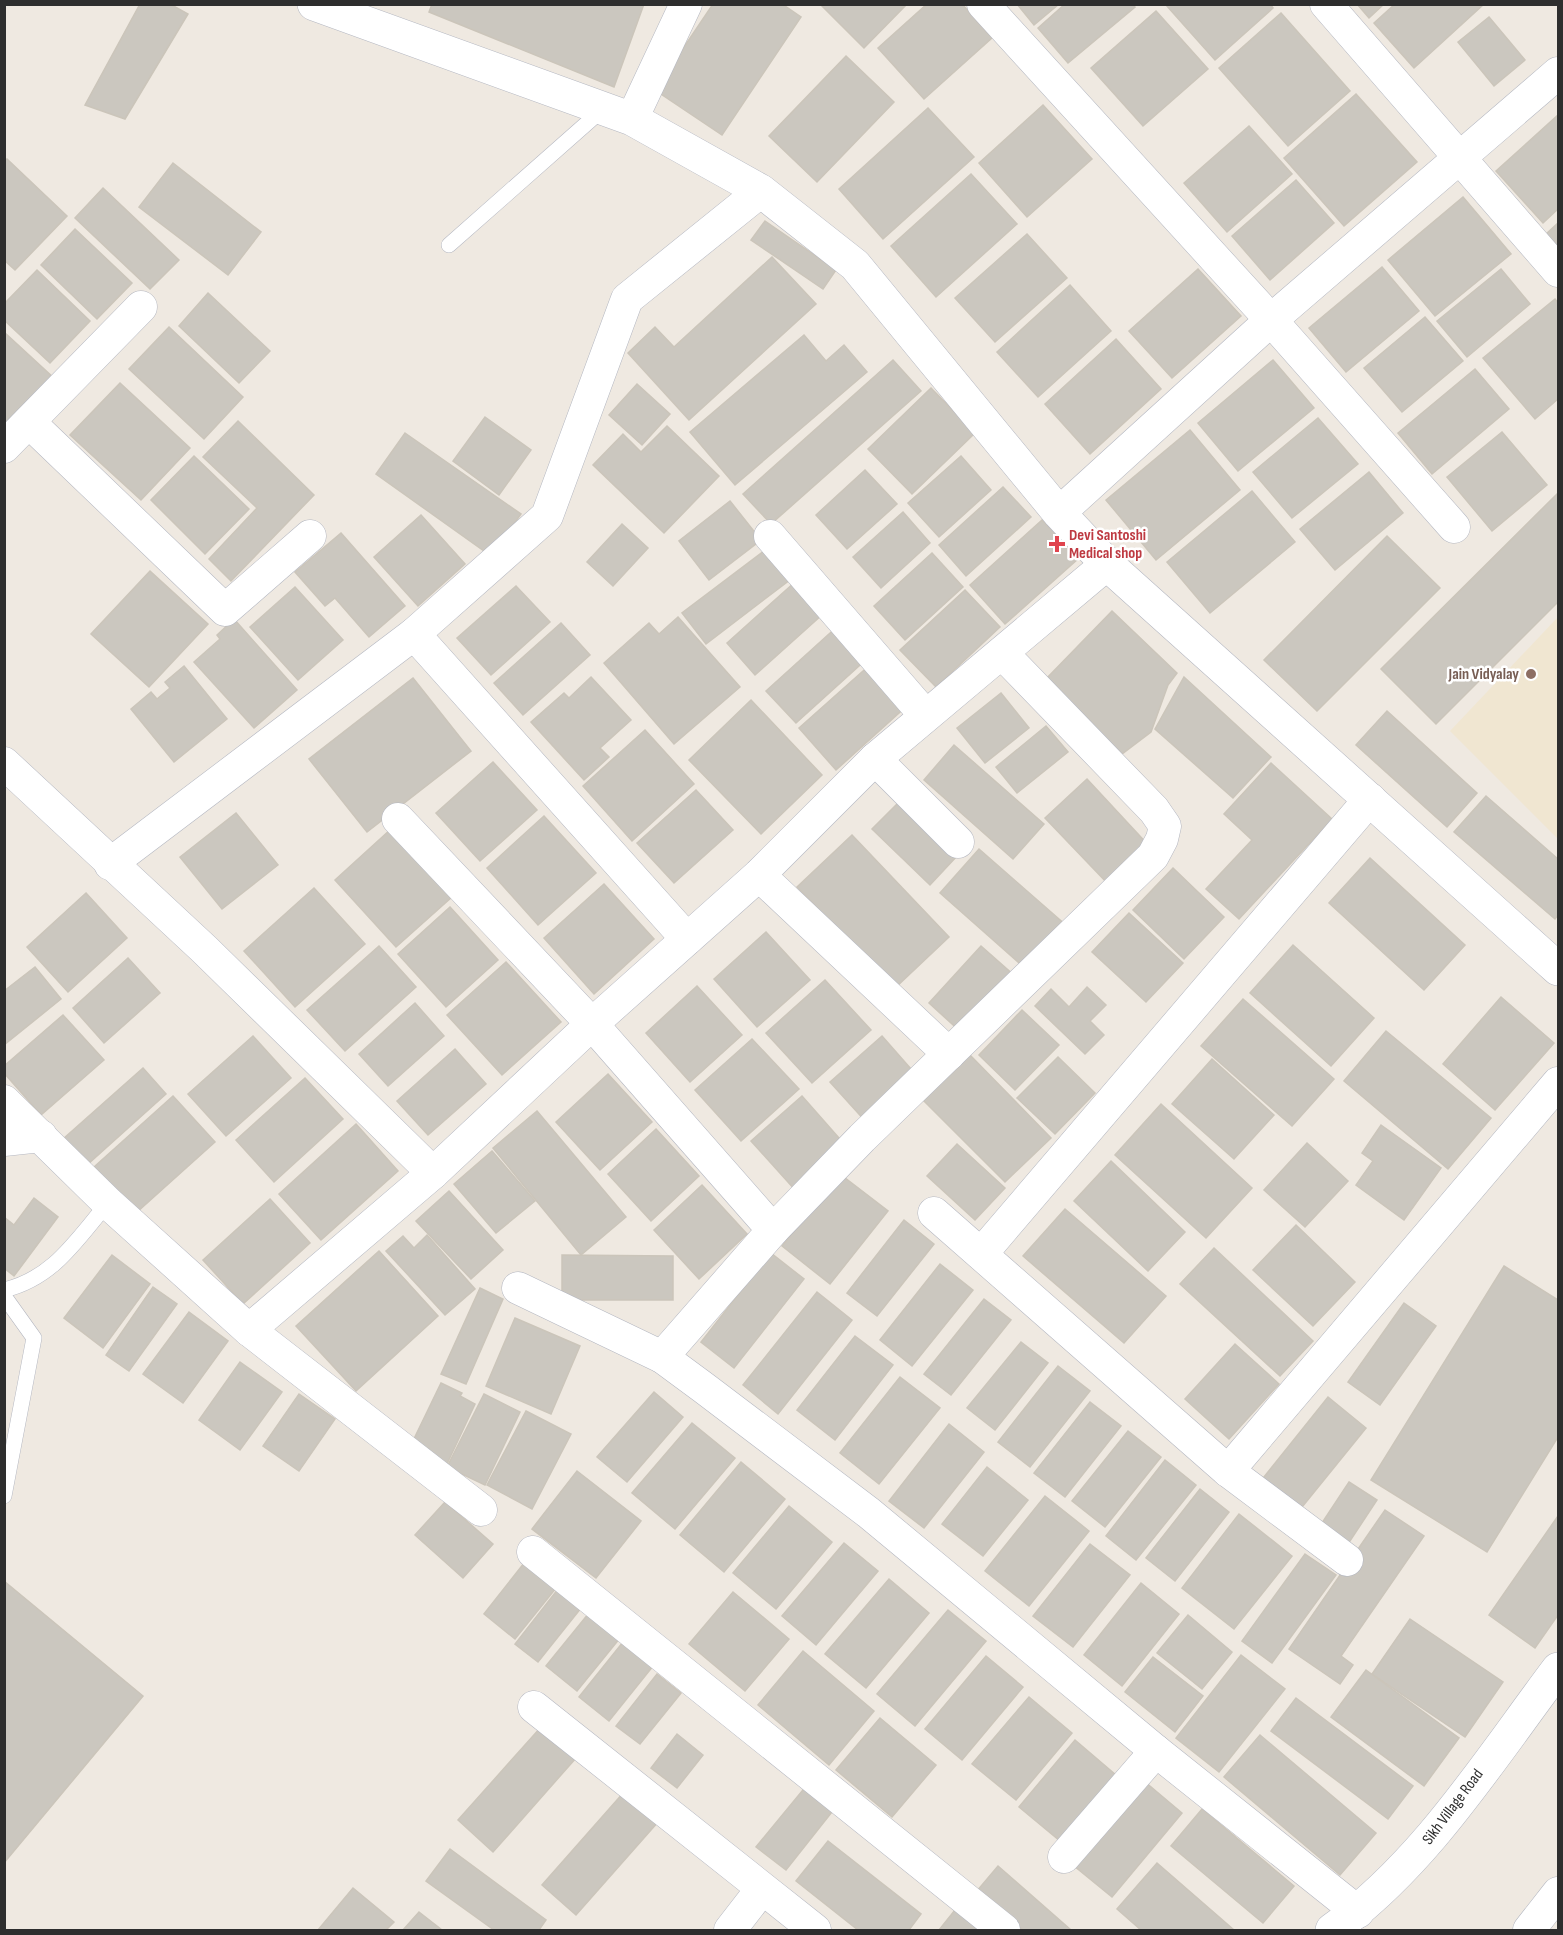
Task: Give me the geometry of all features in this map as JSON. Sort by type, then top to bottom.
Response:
[{"type":"street","points":[[617,114],[686,4]]},
{"type":"street","points":[[983,4],[1271,320],[1454,527]]},
{"type":"street","points":[[1326,4],[1461,156],[1558,271]]},
{"type":"street","points":[[331,7],[617,114],[761,191],[855,265],[1059,513],[1107,564],[1558,968]]},
{"type":"street","points":[[1059,513],[1271,320],[1558,73]]},
{"type":"street","points":[[110,864],[414,634],[547,516],[627,299],[761,191]]},
{"type":"street","points":[[4,447],[141,307]]},
{"type":"street","points":[[29,422],[225,610],[310,536]]},
{"type":"street","points":[[770,536],[925,715]]},
{"type":"street","points":[[249,1330],[433,1173],[592,1024],[759,875],[875,759],[1107,564]]},
{"type":"street","points":[[414,634],[687,939]]},
{"type":"street","points":[[662,1357],[773,1230],[862,1138],[1153,856],[1162,839],[1165,826],[1154,810],[1002,653]]},
{"type":"street","points":[[875,759],[958,842]]},
{"type":"street","points":[[4,763],[204,949],[433,1173]]},
{"type":"street","points":[[982,1253],[1370,799]]},
{"type":"street","points":[[398,819],[592,1024],[773,1230]]},
{"type":"street","points":[[759,875],[949,1054]]},
{"type":"street","points":[[1228,1471],[1558,1083]]},
{"type":"street","points":[[4,1101],[108,1203],[249,1330],[481,1510]]},
{"type":"street","points":[[4,1140],[41,1136]]},
{"type":"street","points":[[934,1213],[1228,1471],[1347,1560]]},
{"type":"street","points":[[518,1288],[662,1357],[869,1513],[1156,1751],[1358,1912]]},
{"type":"street","points":[[533,1552],[1004,1930]]},
{"type":"street","name":"Sikh Village Road","points":[[1332,1930],[1358,1912],[1413,1860],[1558,1669]]},
{"type":"street","points":[[534,1707],[761,1890],[815,1930]]},
{"type":"street","points":[[1065,1857],[1156,1751]]},
{"type":"street","points":[[730,1930],[761,1890]]},
{"type":"street","points":[[1529,1930],[1558,1893]]},
{"type":"lane","points":[[449,244],[617,114]]},
{"type":"lane","points":[[4,1290],[26,1284],[51,1269],[108,1203]]},
{"type":"lane","points":[[4,1296],[34,1338],[4,1496]]},
{"type":"shaded area","name":"Jain Vidyalay","points":[[1558,617],[1558,839],[1450,731]]},
{"type":"building","points":[[140,4],[170,4],[188,14],[125,119],[85,105]]},
{"type":"building","points":[[432,4],[644,4],[614,87],[429,12]]},
{"type":"building","points":[[713,4],[782,4],[801,17],[722,135],[655,90]]},
{"type":"building","points":[[820,4],[907,4],[864,48]]},
{"type":"building","points":[[927,4],[962,4],[992,38],[924,99],[878,48]]},
{"type":"building","points":[[1017,4],[1059,4],[1034,25]]},
{"type":"building","points":[[1065,4],[1133,4],[1135,7],[1068,63],[1038,28]]},
{"type":"building","points":[[1270,4],[1273,8],[1215,60],[1166,5]]},
{"type":"building","points":[[1357,4],[1384,4],[1369,18]]},
{"type":"building","points":[[1395,4],[1483,5],[1414,68],[1374,23]]},
{"type":"building","points":[[1156,11],[1208,69],[1143,126],[1091,68]]},
{"type":"building","points":[[1281,13],[1350,91],[1288,146],[1219,68]]},
{"type":"building","points":[[1489,17],[1525,60],[1494,86],[1458,42]]},
{"type":"building","points":[[846,56],[894,102],[817,182],[769,136]]},
{"type":"building","points":[[1356,94],[1417,162],[1344,226],[1284,158]]},
{"type":"building","points":[[1043,105],[1092,159],[1027,217],[979,163]]},
{"type":"building","points":[[928,108],[974,157],[883,239],[839,189]]},
{"type":"building","points":[[1558,115],[1558,209],[1543,223],[1496,171]]},
{"type":"building","points":[[1249,126],[1292,174],[1227,232],[1184,183]]},
{"type":"building","points":[[7,159],[67,216],[15,270],[4,260],[4,161]]},
{"type":"building","points":[[173,163],[261,232],[228,275],[139,207]]},
{"type":"building","points":[[971,174],[1017,224],[936,297],[891,246]]},
{"type":"building","points":[[1296,180],[1334,223],[1270,280],[1232,236]]},
{"type":"building","points":[[103,188],[179,260],[150,289],[75,218]]},
{"type":"building","points":[[1463,197],[1511,254],[1435,316],[1388,260]]},
{"type":"building","points":[[765,221],[836,270],[823,289],[751,240]]},
{"type":"building","points":[[1558,223],[1558,248],[1546,234]]},
{"type":"building","points":[[75,229],[132,283],[97,319],[41,265]]},
{"type":"building","points":[[1027,234],[1067,278],[995,342],[955,298]]},
{"type":"building","points":[[772,257],[816,304],[689,420],[628,353],[655,327],[674,347]]},
{"type":"building","points":[[1382,267],[1419,311],[1346,372],[1309,328]]},
{"type":"building","points":[[1198,269],[1241,316],[1172,378],[1129,331]]},
{"type":"building","points":[[1501,269],[1530,304],[1467,357],[1437,321]]},
{"type":"building","points":[[37,270],[90,321],[50,363],[4,320],[4,304]]},
{"type":"building","points":[[1070,285],[1111,331],[1038,397],[997,352]]},
{"type":"building","points":[[208,293],[270,351],[239,383],[179,326]]},
{"type":"building","points":[[1555,299],[1558,303],[1558,399],[1535,419],[1483,358]]},
{"type":"building","points":[[1425,317],[1463,361],[1402,412],[1364,368]]},
{"type":"building","points":[[169,327],[243,397],[204,439],[129,369]]},
{"type":"building","points":[[4,332],[55,379],[11,425],[4,419]]},
{"type":"building","points":[[804,335],[826,361],[844,345],[867,372],[735,485],[690,432]]},
{"type":"building","points":[[1116,339],[1161,389],[1090,454],[1045,404]]},
{"type":"building","points":[[893,360],[921,391],[771,524],[743,494]]},
{"type":"building","points":[[1273,360],[1314,408],[1238,471],[1198,423]]},
{"type":"building","points":[[1475,369],[1509,409],[1432,474],[1398,433]]},
{"type":"building","points":[[120,383],[190,448],[141,500],[70,435]]},
{"type":"building","points":[[637,384],[670,414],[642,445],[609,415]]},
{"type":"building","points":[[931,388],[975,433],[912,494],[868,449]]},
{"type":"building","points":[[485,417],[531,450],[499,495],[453,461]]},
{"type":"building","points":[[1318,418],[1358,464],[1292,518],[1253,472]]},
{"type":"building","points":[[238,421],[314,495],[231,581],[209,559],[257,508],[203,457]]},
{"type":"building","points":[[667,426],[719,476],[664,533],[593,465],[623,434],[641,452]]},
{"type":"building","points":[[1190,430],[1240,490],[1156,560],[1106,500]]},
{"type":"building","points":[[1502,432],[1547,485],[1492,531],[1447,477]]},
{"type":"building","points":[[405,433],[521,514],[491,556],[376,474]]},
{"type":"building","points":[[194,456],[249,509],[205,554],[151,500]]},
{"type":"building","points":[[961,456],[991,490],[939,537],[908,503]]},
{"type":"building","points":[[865,470],[897,504],[847,549],[816,515]]},
{"type":"building","points":[[1369,472],[1403,513],[1335,570],[1300,529]]},
{"type":"building","points":[[1003,487],[1031,517],[966,576],[939,545]]},
{"type":"building","points":[[1252,491],[1295,542],[1210,613],[1167,562]]},
{"type":"building","points":[[1558,493],[1558,602],[1436,724],[1381,669]]},
{"type":"building","points":[[730,501],[761,540],[709,580],[679,541]]},
{"type":"building","points":[[903,512],[930,543],[881,588],[853,557]]},
{"type":"building","points":[[421,515],[465,564],[418,606],[374,557]]},
{"type":"building","points":[[1042,520],[1078,559],[1005,624],[970,585]]},
{"type":"building","points":[[622,524],[648,548],[613,586],[587,562]]},
{"type":"building","points":[[341,533],[405,606],[369,637],[335,598],[325,606],[295,572]]},
{"type":"building","points":[[1387,536],[1440,588],[1317,711],[1264,660]]},
{"type":"building","points":[[768,548],[791,579],[706,644],[682,613]]},
{"type":"building","points":[[932,553],[963,587],[905,640],[874,606]]},
{"type":"building","points":[[150,571],[208,624],[149,687],[91,634]]},
{"type":"building","points":[[795,582],[823,614],[755,675],[727,643]]},
{"type":"building","points":[[516,586],[550,622],[491,675],[457,638]]},
{"type":"building","points":[[295,587],[343,640],[298,680],[250,627]]},
{"type":"building","points":[[965,590],[1000,627],[936,687],[900,650]]},
{"type":"building","points":[[1112,611],[1177,673],[1168,685],[1151,732],[1122,754],[1045,680]]},
{"type":"building","points":[[678,617],[740,687],[674,744],[604,663],[649,623],[659,634]]},
{"type":"building","points":[[234,619],[297,690],[254,728],[194,662],[220,639],[217,635]]},
{"type":"building","points":[[561,623],[590,655],[523,715],[494,683]]},
{"type":"building","points":[[840,624],[869,657],[796,723],[766,691]]},
{"type":"building","points":[[872,663],[909,704],[836,770],[799,728]]},
{"type":"building","points":[[184,666],[227,719],[174,762],[131,709],[151,692],[157,699],[170,688],[165,682]]},
{"type":"building","points":[[591,677],[631,720],[600,748],[609,757],[584,780],[531,722],[564,693],[569,698]]},
{"type":"building","points":[[1184,677],[1271,757],[1233,798],[1155,729]]},
{"type":"building","points":[[413,678],[471,751],[367,832],[309,759]]},
{"type":"building","points":[[1001,693],[1029,728],[985,763],[957,728]]},
{"type":"building","points":[[751,700],[822,775],[761,834],[689,760]]},
{"type":"building","points":[[1387,711],[1477,793],[1447,827],[1356,745]]},
{"type":"building","points":[[1046,726],[1068,752],[1017,793],[996,767]]},
{"type":"building","points":[[645,730],[694,784],[632,841],[583,786]]},
{"type":"building","points":[[954,745],[1044,824],[1013,859],[924,780]]},
{"type":"building","points":[[493,762],[537,810],[480,861],[436,813]]},
{"type":"building","points":[[1271,763],[1332,819],[1239,919],[1206,889],[1252,840],[1224,814]]},
{"type":"building","points":[[1087,779],[1151,848],[1110,886],[1045,818]]},
{"type":"building","points":[[696,790],[733,830],[674,883],[637,843]]},
{"type":"building","points":[[1486,796],[1558,859],[1558,915],[1555,919],[1454,832]]},
{"type":"building","points":[[900,801],[957,856],[930,885],[872,829]]},
{"type":"building","points":[[236,813],[278,865],[222,909],[180,857]]},
{"type":"building","points":[[544,816],[596,873],[538,925],[487,868]]},
{"type":"building","points":[[391,829],[452,897],[396,947],[335,880]]},
{"type":"building","points":[[852,835],[949,937],[894,989],[797,887]]},
{"type":"building","points":[[979,849],[1067,926],[1027,970],[940,893]]},
{"type":"building","points":[[1370,858],[1465,945],[1424,990],[1329,903]]},
{"type":"building","points":[[1173,868],[1224,917],[1184,959],[1133,910]]},
{"type":"building","points":[[604,884],[654,939],[594,994],[544,938]]},
{"type":"building","points":[[314,888],[365,944],[295,1007],[244,951]]},
{"type":"building","points":[[86,893],[127,938],[68,992],[27,947]]},
{"type":"building","points":[[450,907],[498,960],[446,1007],[398,954]]},
{"type":"building","points":[[1129,913],[1183,963],[1146,1002],[1092,952]]},
{"type":"building","points":[[766,932],[810,980],[757,1027],[714,979]]},
{"type":"building","points":[[1293,945],[1374,1018],[1331,1066],[1250,993]]},
{"type":"building","points":[[379,946],[416,987],[345,1051],[307,1010]]},
{"type":"building","points":[[981,946],[1015,976],[963,1034],[929,1003]]},
{"type":"building","points":[[128,958],[160,993],[104,1043],[73,1008]]},
{"type":"building","points":[[506,962],[561,1022],[502,1075],[447,1015]]},
{"type":"building","points":[[35,967],[61,999],[4,1045],[4,991]]},
{"type":"building","points":[[825,980],[871,1030],[812,1083],[766,1033]]},
{"type":"building","points":[[697,986],[742,1035],[690,1082],[646,1033]]},
{"type":"building","points":[[1087,987],[1106,1005],[1090,1021],[1104,1035],[1085,1054],[1035,1006],[1051,989],[1069,1007]]},
{"type":"building","points":[[1501,997],[1554,1043],[1495,1110],[1443,1064]]},
{"type":"building","points":[[1243,999],[1334,1079],[1292,1126],[1201,1046]]},
{"type":"building","points":[[415,1003],[444,1036],[388,1086],[359,1054]]},
{"type":"building","points":[[1022,1010],[1059,1045],[1015,1090],[979,1055]]},
{"type":"building","points":[[63,1015],[104,1060],[41,1115],[4,1073],[4,1066]]},
{"type":"building","points":[[1386,1031],[1491,1118],[1448,1169],[1344,1081]]},
{"type":"building","points":[[253,1036],[291,1078],[226,1136],[188,1094]]},
{"type":"building","points":[[882,1036],[918,1077],[867,1123],[830,1082]]},
{"type":"building","points":[[752,1039],[799,1089],[741,1141],[695,1090]]},
{"type":"building","points":[[455,1049],[486,1084],[428,1135],[397,1101]]},
{"type":"building","points":[[969,1054],[1051,1138],[1005,1182],[923,1100]]},
{"type":"building","points":[[1058,1057],[1095,1093],[1055,1134],[1017,1098]]},
{"type":"building","points":[[1212,1059],[1274,1115],[1234,1159],[1172,1104]]},
{"type":"building","points":[[143,1068],[166,1094],[87,1165],[63,1139]]},
{"type":"building","points":[[608,1074],[652,1122],[600,1170],[556,1122]]},
{"type":"building","points":[[305,1078],[343,1119],[274,1182],[236,1140]]},
{"type":"building","points":[[173,1096],[215,1142],[136,1213],[94,1167]]},
{"type":"building","points":[[802,1096],[846,1146],[796,1191],[751,1141]]},
{"type":"building","points":[[1161,1104],[1252,1188],[1206,1238],[1115,1155]]},
{"type":"building","points":[[537,1111],[626,1217],[581,1255],[493,1148]]},
{"type":"building","points":[[356,1124],[398,1171],[321,1240],[279,1194]]},
{"type":"building","points":[[1381,1125],[1441,1168],[1404,1220],[1356,1185],[1373,1161],[1362,1153]]},
{"type":"building","points":[[656,1129],[699,1176],[651,1221],[608,1174]]},
{"type":"building","points":[[1307,1143],[1348,1181],[1305,1227],[1264,1190]]},
{"type":"building","points":[[957,1144],[1005,1188],[975,1220],[927,1176]]},
{"type":"building","points":[[492,1151],[535,1201],[496,1233],[454,1184]]},
{"type":"building","points":[[1111,1161],[1185,1232],[1148,1271],[1074,1201]]},
{"type":"building","points":[[840,1174],[888,1211],[830,1284],[782,1246]]},
{"type":"building","points":[[702,1185],[747,1234],[699,1279],[654,1230]]},
{"type":"building","points":[[449,1191],[503,1250],[471,1279],[416,1221]]},
{"type":"building","points":[[34,1198],[58,1217],[14,1276],[4,1268],[4,1217],[14,1225]]},
{"type":"building","points":[[270,1199],[310,1243],[243,1304],[203,1260]]},
{"type":"building","points":[[1065,1209],[1166,1296],[1124,1343],[1023,1256]]},
{"type":"building","points":[[904,1220],[934,1244],[877,1316],[847,1293]]},
{"type":"building","points":[[1296,1225],[1355,1282],[1313,1326],[1253,1270]]},
{"type":"building","points":[[427,1235],[475,1289],[445,1315],[386,1251],[403,1236],[414,1248]]},
{"type":"building","points":[[1214,1248],[1313,1341],[1280,1376],[1180,1284]]},
{"type":"building","points":[[379,1251],[438,1316],[356,1391],[296,1326]]},
{"type":"building","points":[[771,1253],[804,1279],[734,1368],[701,1342]]},
{"type":"building","points":[[112,1255],[150,1284],[103,1348],[64,1318]]},
{"type":"building","points":[[562,1255],[673,1256],[673,1300],[562,1300]]},
{"type":"building","points":[[940,1264],[973,1290],[912,1366],[880,1340]]},
{"type":"building","points":[[1504,1266],[1558,1300],[1558,1437],[1487,1552],[1371,1480]]},
{"type":"building","points":[[153,1287],[177,1304],[129,1371],[106,1355]]},
{"type":"building","points":[[480,1288],[503,1299],[466,1384],[441,1374]]},
{"type":"building","points":[[817,1292],[852,1320],[778,1414],[743,1385]]},
{"type":"building","points":[[984,1299],[1011,1320],[951,1395],[924,1374]]},
{"type":"building","points":[[1404,1303],[1436,1326],[1380,1405],[1348,1382]]},
{"type":"building","points":[[189,1312],[228,1341],[183,1403],[143,1374]]},
{"type":"building","points":[[515,1318],[580,1346],[551,1414],[486,1386]]},
{"type":"building","points":[[855,1336],[893,1365],[835,1440],[797,1410]]},
{"type":"building","points":[[1021,1342],[1048,1363],[995,1430],[967,1408]]},
{"type":"building","points":[[1235,1344],[1279,1384],[1229,1439],[1185,1399]]},
{"type":"building","points":[[240,1362],[282,1392],[240,1450],[199,1420]]},
{"type":"building","points":[[1058,1366],[1090,1391],[1030,1467],[998,1442]]},
{"type":"building","points":[[900,1377],[940,1408],[879,1484],[840,1453]]},
{"type":"building","points":[[441,1383],[462,1393],[460,1396],[475,1404],[446,1466],[426,1456],[429,1449],[413,1441]]},
{"type":"building","points":[[654,1392],[683,1417],[627,1482],[597,1457]]},
{"type":"building","points":[[299,1394],[335,1419],[299,1471],[263,1446]]},
{"type":"building","points":[[484,1394],[520,1412],[485,1485],[447,1467]]},
{"type":"building","points":[[1328,1397],[1366,1428],[1294,1517],[1256,1487]]},
{"type":"building","points":[[1090,1402],[1121,1426],[1065,1497],[1034,1473]]},
{"type":"building","points":[[526,1411],[571,1434],[532,1509],[487,1485]]},
{"type":"building","points":[[692,1423],[735,1458],[675,1529],[632,1493]]},
{"type":"building","points":[[949,1424],[984,1452],[924,1528],[889,1501]]},
{"type":"building","points":[[1128,1431],[1161,1457],[1105,1527],[1072,1501]]},
{"type":"building","points":[[1165,1460],[1196,1485],[1136,1560],[1106,1536]]},
{"type":"building","points":[[741,1462],[785,1499],[724,1572],[680,1535]]},
{"type":"building","points":[[987,1467],[1028,1500],[983,1556],[942,1524]]},
{"type":"building","points":[[577,1471],[641,1521],[596,1578],[532,1529]]},
{"type":"building","points":[[1349,1482],[1377,1500],[1344,1550],[1316,1532]]},
{"type":"building","points":[[1200,1489],[1229,1512],[1175,1581],[1146,1558]]},
{"type":"building","points":[[1045,1496],[1089,1531],[1029,1606],[985,1571]]},
{"type":"building","points":[[445,1502],[493,1544],[463,1578],[415,1535]]},
{"type":"building","points":[[789,1506],[832,1542],[776,1609],[733,1573]]},
{"type":"building","points":[[1385,1510],[1424,1536],[1341,1656],[1353,1665],[1340,1684],[1289,1649]]},
{"type":"building","points":[[1239,1514],[1292,1556],[1234,1629],[1182,1588]]},
{"type":"building","points":[[1558,1516],[1558,1615],[1535,1648],[1489,1615]]},
{"type":"building","points":[[844,1543],[878,1571],[816,1645],[782,1616]]},
{"type":"building","points":[[1090,1544],[1130,1575],[1073,1647],[1033,1616]]},
{"type":"building","points":[[1305,1554],[1336,1575],[1272,1663],[1242,1641]]},
{"type":"building","points":[[528,1558],[560,1583],[515,1639],[484,1614]]},
{"type":"building","points":[[889,1579],[929,1613],[866,1688],[825,1654]]},
{"type":"building","points":[[4,1581],[143,1696],[4,1863]]},
{"type":"building","points":[[1141,1583],[1179,1614],[1122,1686],[1084,1655]]},
{"type":"building","points":[[558,1589],[581,1608],[538,1662],[515,1644]]},
{"type":"building","points":[[733,1592],[789,1639],[745,1691],[689,1644]]},
{"type":"building","points":[[593,1608],[624,1633],[577,1691],[546,1666]]},
{"type":"building","points":[[948,1610],[986,1641],[915,1726],[877,1694]]},
{"type":"building","points":[[1188,1615],[1232,1652],[1202,1689],[1157,1653]]},
{"type":"building","points":[[1410,1619],[1503,1682],[1465,1737],[1372,1674]]},
{"type":"building","points":[[627,1637],[657,1661],[609,1721],[579,1697]]},
{"type":"building","points":[[803,1651],[874,1711],[829,1765],[758,1705]]},
{"type":"building","points":[[1241,1655],[1285,1689],[1219,1772],[1176,1738]]},
{"type":"building","points":[[986,1656],[1023,1687],[962,1760],[925,1729]]},
{"type":"building","points":[[1153,1657],[1203,1696],[1175,1732],[1125,1692]]},
{"type":"building","points":[[1366,1670],[1459,1738],[1424,1786],[1331,1717]]},
{"type":"building","points":[[657,1674],[681,1693],[640,1744],[616,1726]]},
{"type":"building","points":[[1029,1697],[1072,1733],[1016,1800],[972,1764]]},
{"type":"building","points":[[1296,1698],[1413,1786],[1388,1819],[1271,1731]]},
{"type":"building","points":[[880,1718],[936,1765],[892,1817],[836,1770]]},
{"type":"building","points":[[541,1727],[576,1758],[493,1852],[458,1820]]},
{"type":"building","points":[[677,1734],[703,1755],[677,1788],[651,1768]]},
{"type":"building","points":[[1260,1735],[1376,1833],[1340,1875],[1224,1777]]},
{"type":"building","points":[[1075,1740],[1116,1775],[1060,1841],[1019,1807]]},
{"type":"building","points":[[1144,1781],[1182,1813],[1112,1897],[1074,1866]]},
{"type":"building","points":[[807,1785],[835,1808],[786,1870],[756,1847]]},
{"type":"building","points":[[624,1792],[658,1822],[576,1915],[542,1885]]},
{"type":"building","points":[[1202,1809],[1294,1886],[1263,1923],[1171,1846]]},
{"type":"building","points":[[828,1841],[921,1914],[909,1930],[858,1930],[796,1881]]},
{"type":"building","points":[[450,1849],[546,1920],[539,1930],[494,1930],[426,1881]]},
{"type":"building","points":[[1157,1863],[1234,1930],[1141,1930],[1117,1909]]},
{"type":"building","points":[[998,1866],[1071,1930],[1023,1930],[977,1891]]},
{"type":"building","points":[[353,1888],[394,1922],[386,1930],[318,1930]]},
{"type":"building","points":[[955,1910],[981,1930],[939,1930]]},
{"type":"building","points":[[419,1912],[442,1930],[403,1930]]},
{"type":"place","name":"Devi Santoshi Medical shop","points":[[1057,544]]},
{"type":"place","name":"Jain Vidyalay","points":[[1531,674]]}]
